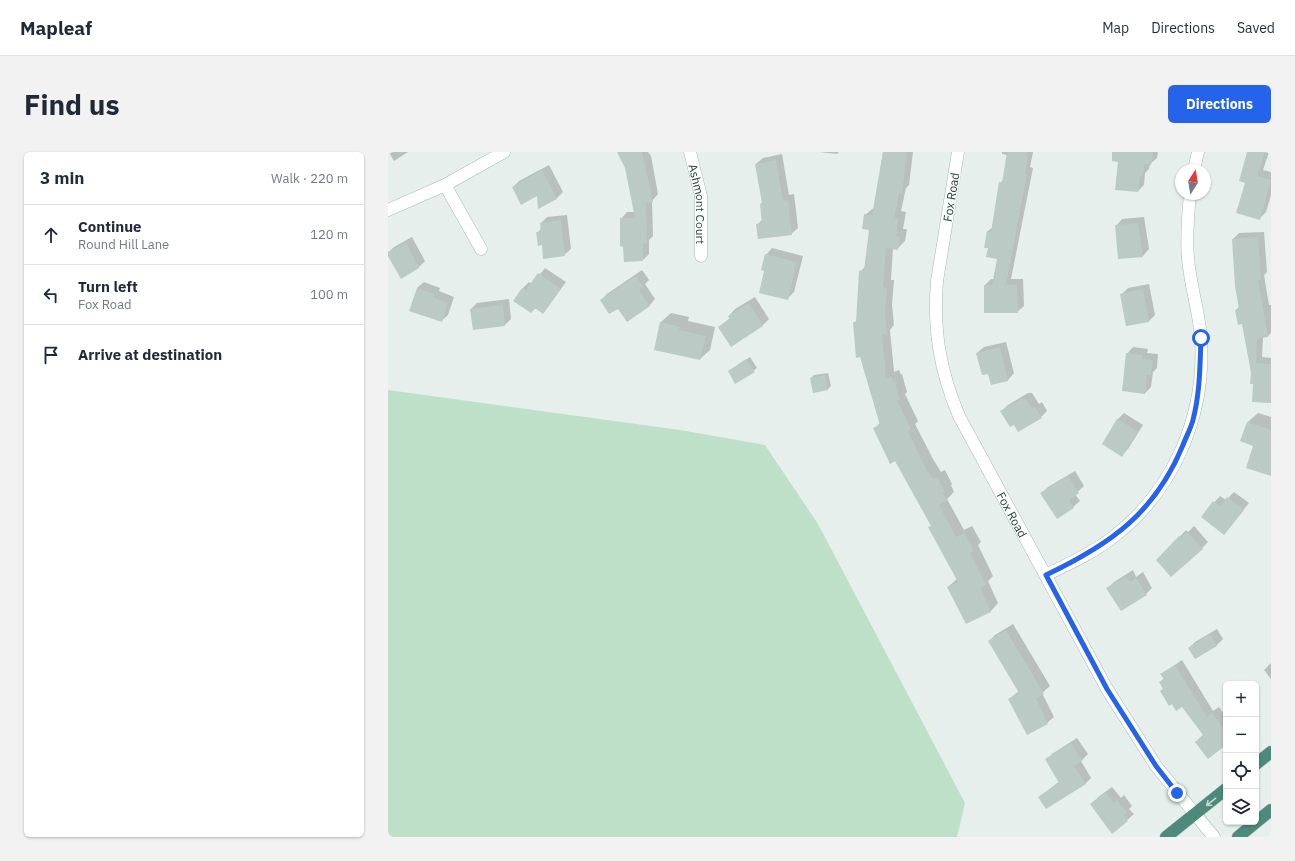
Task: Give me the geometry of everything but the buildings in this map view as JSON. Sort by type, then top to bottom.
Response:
[{"type":"highway","points":[[1259,762],[1271,752]]},
{"type":"highway","points":[[1166,837],[1223,791]]},
{"type":"highway","points":[[1238,837],[1271,810]]},
{"type":"street","points":[[388,210],[445,185],[504,152]]},
{"type":"street","name":"Ashmont Court","points":[[690,152],[701,196],[701,256]]},
{"type":"street","name":"Fox Road","points":[[958,152],[937,281],[935,302],[936,338],[948,390],[959,416],[1107,689],[1156,766],[1214,837]]},
{"type":"street","points":[[1195,164],[1198,152]]},
{"type":"street","points":[[445,185],[481,249]]},
{"type":"street","points":[[1046,575],[1067,565],[1112,538],[1141,512],[1161,489],[1178,458],[1193,420],[1200,382],[1201,338],[1188,257],[1190,200]]},
{"type":"green space","points":[[388,390],[680,430],[765,445],[818,524],[965,803],[957,837],[388,837]]},
{"type":"route","points":[[1177,793],[1156,766],[1107,689],[1046,575],[1067,565],[1112,538],[1141,512],[1161,489],[1178,458],[1193,420],[1200,382],[1201,338]]}]
